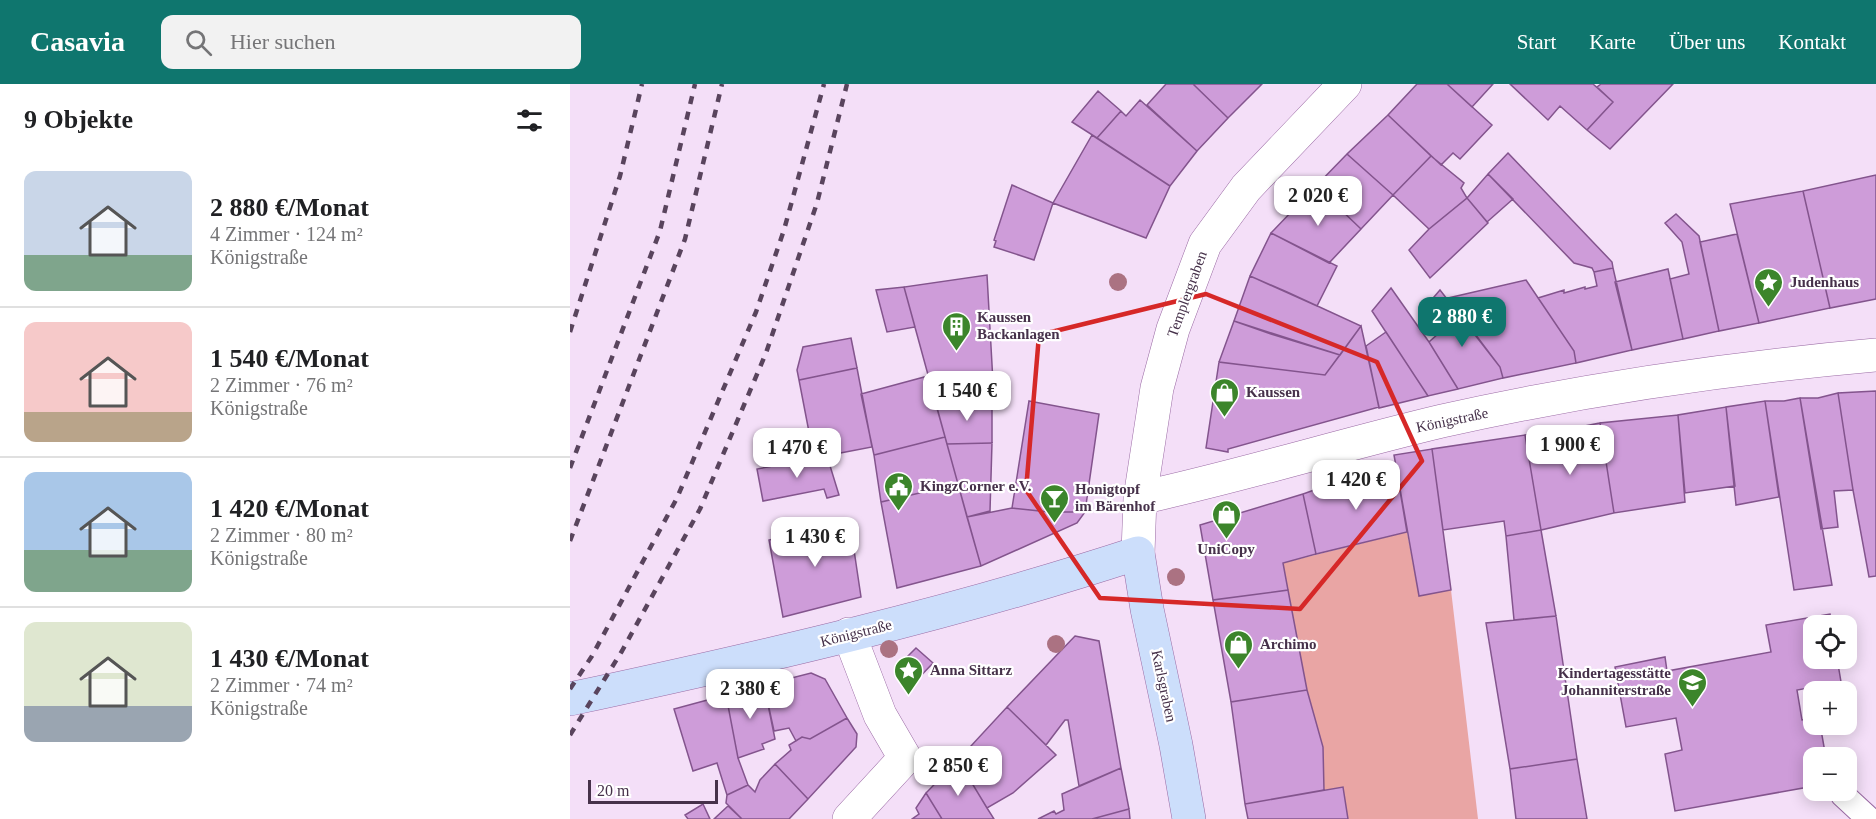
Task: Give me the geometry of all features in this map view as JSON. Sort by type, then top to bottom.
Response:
[{"type":"street","name":"Templergraben","points":[[1138,553],[1140,498],[1157,388],[1173,329],[1205,244],[1246,188],[1345,84]]},
{"type":"street","name":"Königstraße","points":[[1140,498],[1443,421],[1625,385],[1794,362],[1876,355]]},
{"type":"street","name":"Königstraße","points":[[570,699],[721,667],[928,615],[1138,553]]},
{"type":"street","name":"Karlsgraben","points":[[1138,553],[1189,819]]},
{"type":"street","points":[[849,634],[880,715],[905,758],[849,819]]},
{"type":"lane","points":[[1850,801],[1869,819]]},
{"type":"highlighted area","points":[[1206,294],[1377,362],[1422,461],[1300,609],[1100,598],[1026,490],[1039,335]]},
{"type":"shaded area","points":[[1407,532],[1419,595],[1451,590],[1478,819],[1348,819],[1324,790],[1283,563]]},
{"type":"building","points":[[1166,84],[1193,84],[1228,118],[1197,151],[1147,105]]},
{"type":"building","points":[[1193,84],[1262,84],[1228,118]]},
{"type":"building","points":[[1417,84],[1447,84],[1492,125],[1460,159],[1453,153],[1441,165],[1388,115]]},
{"type":"building","points":[[1447,84],[1493,84],[1472,107]]},
{"type":"building","points":[[1510,84],[1593,84],[1613,102],[1587,130],[1560,106],[1548,120]]},
{"type":"building","points":[[1601,84],[1673,84],[1610,149],[1587,130],[1613,102],[1597,87]]},
{"type":"building","points":[[1098,91],[1121,111],[1097,138],[1072,122]]},
{"type":"building","points":[[1140,100],[1197,151],[1170,186],[1097,138],[1121,111],[1126,116]]},
{"type":"building","points":[[1388,115],[1431,156],[1393,195],[1347,154]]},
{"type":"building","points":[[1092,135],[1170,186],[1146,238],[1053,203]]},
{"type":"building","points":[[1508,153],[1612,262],[1613,268],[1594,272],[1592,268],[1574,263],[1488,174]]},
{"type":"building","points":[[1347,154],[1393,195],[1361,229],[1316,186]]},
{"type":"building","points":[[1431,156],[1464,183],[1461,188],[1467,198],[1429,229],[1393,195]]},
{"type":"building","points":[[1488,174],[1513,199],[1487,222],[1467,198]]},
{"type":"building","points":[[1876,175],[1876,299],[1830,308],[1803,191]]},
{"type":"building","points":[[1012,185],[1053,203],[1034,260],[994,247],[996,241],[994,240]]},
{"type":"building","points":[[1316,186],[1361,229],[1329,263],[1271,233]]},
{"type":"building","points":[[1803,191],[1830,308],[1759,323],[1730,204]]},
{"type":"building","points":[[1467,198],[1488,223],[1430,278],[1409,250],[1429,229]]},
{"type":"building","points":[[1676,214],[1699,236],[1719,331],[1683,339],[1670,279],[1689,274],[1682,242],[1665,223]]},
{"type":"building","points":[[1271,233],[1337,266],[1317,306],[1250,276]]},
{"type":"building","points":[[1737,234],[1759,323],[1719,331],[1700,242]]},
{"type":"building","points":[[1613,268],[1632,350],[1576,363],[1574,351],[1538,298],[1564,290],[1564,293],[1597,286],[1594,272]]},
{"type":"building","points":[[1668,269],[1683,339],[1632,350],[1615,282]]},
{"type":"building","name":"Kaussen Backanlagen","points":[[987,275],[994,400],[936,404],[904,287]]},
{"type":"building","points":[[1250,276],[1361,326],[1340,355],[1234,321]]},
{"type":"building","points":[[1526,280],[1574,351],[1576,363],[1503,378],[1500,367],[1448,298]]},
{"type":"building","points":[[904,287],[915,327],[887,332],[876,290]]},
{"type":"building","points":[[1391,288],[1429,342],[1458,389],[1428,396],[1372,311]]},
{"type":"building","points":[[1440,290],[1500,367],[1503,378],[1458,389],[1429,342],[1447,326],[1428,304]]},
{"type":"building","points":[[1234,321],[1340,355],[1325,375],[1219,362]]},
{"type":"building","points":[[1361,326],[1379,407],[1228,449],[1228,452],[1206,448],[1219,362],[1325,375]]},
{"type":"building","points":[[1386,332],[1428,396],[1379,408],[1366,346]]},
{"type":"building","points":[[851,338],[857,368],[799,380],[797,370],[803,347]]},
{"type":"building","points":[[857,368],[872,447],[814,458],[799,380]]},
{"type":"building","points":[[928,376],[945,437],[874,455],[861,394]]},
{"type":"building","points":[[1876,391],[1876,576],[1869,577],[1838,393]]},
{"type":"building","points":[[1838,393],[1853,490],[1834,491],[1838,527],[1821,529],[1800,398],[1818,398]]},
{"type":"building","points":[[1800,398],[1832,585],[1794,590],[1765,401]]},
{"type":"building","points":[[992,400],[992,443],[947,444],[936,404]]},
{"type":"building","points":[[1029,401],[1099,414],[1085,512],[1049,512],[1012,508]]},
{"type":"building","points":[[1765,401],[1779,497],[1736,505],[1726,407]]},
{"type":"building","points":[[1726,407],[1735,486],[1685,493],[1678,415]]},
{"type":"building","points":[[1678,415],[1685,502],[1614,513],[1600,423]]},
{"type":"building","points":[[1600,423],[1614,513],[1541,530],[1525,435]]},
{"type":"building","points":[[1525,435],[1541,530],[1506,536],[1504,521],[1443,530],[1432,449]]},
{"type":"building","points":[[945,437],[958,484],[881,502],[874,455]]},
{"type":"building","points":[[992,443],[990,511],[967,517],[947,444]]},
{"type":"building","points":[[1432,449],[1451,590],[1419,596],[1394,455]]},
{"type":"building","points":[[827,456],[839,495],[827,498],[824,489],[763,501],[757,469]]},
{"type":"building","points":[[1396,467],[1407,532],[1316,554],[1303,494]]},
{"type":"building","points":[[958,484],[981,566],[897,588],[881,502]]},
{"type":"building","points":[[1303,494],[1316,554],[1283,563],[1288,590],[1213,600],[1200,525]]},
{"type":"building","points":[[1012,508],[1049,512],[1085,512],[1077,523],[981,566],[967,517]]},
{"type":"building","points":[[846,521],[851,530],[861,597],[783,617],[769,540]]},
{"type":"building","points":[[1541,530],[1556,616],[1514,620],[1506,536]]},
{"type":"building","points":[[1288,590],[1307,690],[1231,702],[1213,600]]},
{"type":"building","points":[[1556,616],[1577,759],[1510,769],[1486,623]]},
{"type":"building","points":[[1803,619],[1803,669],[1839,669],[1841,681],[1803,681],[1803,689],[1797,690],[1803,720],[1803,735],[1822,735],[1824,747],[1803,747],[1803,788],[1675,811],[1665,754],[1682,750],[1676,718],[1626,727],[1615,667],[1665,657],[1667,671],[1771,652],[1766,625]]},
{"type":"building","points":[[1075,636],[1099,641],[1121,768],[1079,786],[1068,720],[1065,720],[1046,745],[1007,707]]},
{"type":"building","points":[[916,648],[933,663],[912,685],[895,669]]},
{"type":"building","points":[[811,673],[825,679],[847,718],[810,739],[802,737],[796,741],[789,728],[774,731],[764,685]]},
{"type":"building","points":[[764,685],[775,739],[762,744],[764,749],[738,758],[726,695]]},
{"type":"building","points":[[1307,690],[1323,747],[1324,790],[1245,804],[1231,702]]},
{"type":"building","points":[[726,695],[738,758],[748,785],[727,795],[717,763],[693,771],[674,709]]},
{"type":"building","points":[[1007,707],[1056,755],[1013,793],[987,808],[958,760]]},
{"type":"building","points":[[847,718],[857,734],[856,747],[808,799],[775,764],[791,750],[789,745],[802,737],[810,739]]},
{"type":"building","points":[[1577,759],[1587,819],[1516,819],[1510,769]]},
{"type":"building","points":[[958,760],[994,819],[942,819],[926,793]]},
{"type":"building","points":[[775,764],[808,799],[789,819],[742,819],[726,803],[727,795],[748,785],[755,792],[760,780]]},
{"type":"building","points":[[1121,768],[1129,809],[1092,819],[1038,819],[1054,811],[1056,814],[1064,810],[1062,794]]},
{"type":"building","points":[[1343,787],[1348,819],[1248,819],[1245,804]]},
{"type":"building","points":[[926,793],[942,819],[912,819],[919,814],[916,808]]},
{"type":"building","points":[[703,804],[710,819],[688,819],[685,815]]},
{"type":"building","points":[[728,806],[742,819],[714,819]]},
{"type":"building","points":[[1129,809],[1130,819],[1092,819]]},
{"type":"railway","points":[[570,332],[620,176],[642,84]]},
{"type":"railway","points":[[570,468],[660,231],[695,84]]},
{"type":"railway","points":[[570,541],[685,239],[722,84]]},
{"type":"railway","points":[[570,689],[592,656],[677,498],[756,312],[784,230],[824,84]]},
{"type":"railway","points":[[570,735],[622,651],[700,509],[766,353],[817,203],[847,84]]},
{"type":"place","name":"Judenhaus","points":[[1769,308]]},
{"type":"place","name":"Kaussen Backanlagen","points":[[956,352]]},
{"type":"place","name":"Kaussen","points":[[1225,418]]},
{"type":"place","name":"KingzCorner e.V.","points":[[899,512]]},
{"type":"place","name":"Honigtopf im Bärenhof","points":[[1054,524]]},
{"type":"place","name":"UniCopy","points":[[1226,540]]},
{"type":"place","name":"Archimo","points":[[1239,670]]},
{"type":"place","name":"Anna Sittarz","points":[[909,696]]},
{"type":"place","name":"Kindertagesstätte Johanniterstraße","points":[[1692,708]]}]
